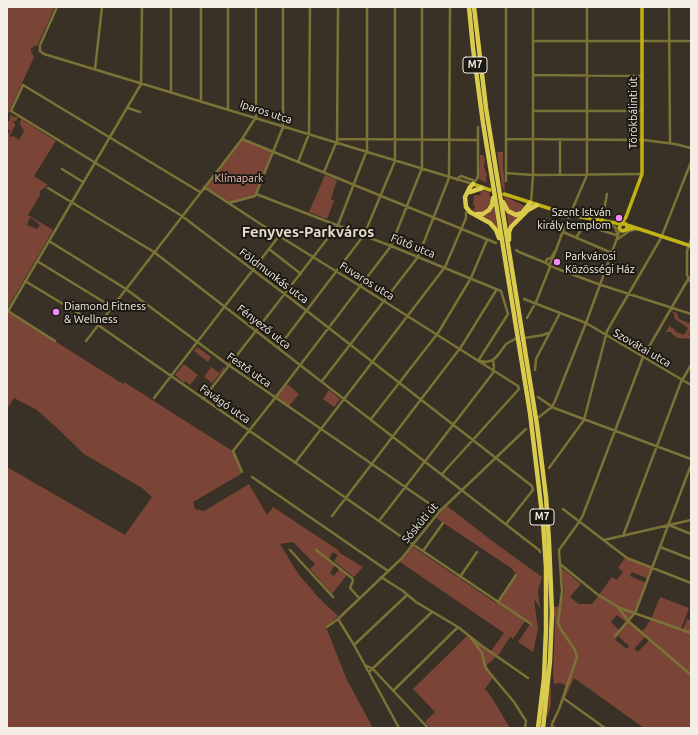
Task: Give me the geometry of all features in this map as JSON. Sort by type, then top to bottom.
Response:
[{"type":"highway","name":"M7","points":[[469,7],[477,78],[492,183],[537,425],[546,497],[552,597],[551,648],[543,728]]},
{"type":"highway","name":"M7","points":[[474,7],[482,78],[532,427],[544,541],[546,630],[544,678],[538,728]]},
{"type":"highway","points":[[467,183],[469,190],[466,200],[468,208],[475,214],[480,215],[485,214],[492,205],[492,183]]},
{"type":"highway","points":[[474,183],[464,200],[466,207],[470,212],[486,221],[496,230],[507,259]]},
{"type":"highway","points":[[469,190],[482,188]]},
{"type":"highway","points":[[499,191],[503,204],[510,213],[516,215],[519,214],[525,211],[528,206]]},
{"type":"highway","points":[[507,259],[510,230],[528,206],[537,205]]},
{"type":"main road","name":"Törökbálinti út","points":[[623,227],[642,174],[642,7]]},
{"type":"main road","name":"Iparos utca","points":[[474,183],[482,188],[490,190]]},
{"type":"main road","points":[[504,194],[528,206]]},
{"type":"main road","points":[[537,205],[570,215],[602,221],[623,227]]},
{"type":"main road","points":[[602,221],[611,225],[638,229],[690,245]]},
{"type":"street","name":"Iparos utca","points":[[57,7],[39,48],[44,54],[228,109],[336,144],[467,183],[474,183]]},
{"type":"street","points":[[95,69],[102,7]]},
{"type":"street","points":[[55,341],[8,311],[71,202],[128,108],[141,83],[142,7]]},
{"type":"street","points":[[171,7],[171,92]]},
{"type":"street","points":[[201,7],[201,102]]},
{"type":"street","points":[[228,7],[228,109]]},
{"type":"street","points":[[86,341],[242,139],[255,118],[256,7]]},
{"type":"street","points":[[229,204],[255,196],[283,127],[283,7]]},
{"type":"street","points":[[298,162],[309,135],[310,7]]},
{"type":"street","points":[[324,172],[337,139],[338,7]]},
{"type":"street","points":[[203,399],[338,226],[366,152],[367,7]]},
{"type":"street","points":[[278,348],[364,235],[395,161],[395,7]]},
{"type":"street","points":[[242,472],[233,451],[391,246],[407,206],[421,169],[422,7]]},
{"type":"street","points":[[322,382],[418,257],[450,178],[450,7]]},
{"type":"street","points":[[506,7],[506,181]]},
{"type":"street","points":[[528,206],[533,175],[533,7]]},
{"type":"street","points":[[527,318],[536,303],[550,267],[549,262],[557,248],[587,175],[587,7]]},
{"type":"street","points":[[669,7],[670,143]]},
{"type":"street","points":[[533,41],[691,41]]},
{"type":"street","points":[[533,75],[642,76]]},
{"type":"street","name":"Földmunkás utca","points":[[110,138],[23,85],[11,111],[182,216],[532,486],[532,490],[506,524]]},
{"type":"street","points":[[128,108],[140,112]]},
{"type":"street","points":[[533,111],[642,111]]},
{"type":"street","points":[[457,180],[461,176],[474,183],[477,179],[478,127]]},
{"type":"street","points":[[110,138],[200,192]]},
{"type":"street","points":[[242,139],[496,243]]},
{"type":"street","points":[[337,139],[478,140]]},
{"type":"street","points":[[506,139],[642,140],[670,143],[691,148]]},
{"type":"street","points":[[560,139],[560,174]]},
{"type":"street","points":[[549,468],[584,420],[605,336],[661,236],[691,162]]},
{"type":"street","points":[[62,169],[83,182]]},
{"type":"street","points":[[506,173],[533,175],[642,174]]},
{"type":"street","name":"Fuvaros utca","points":[[204,187],[279,236],[460,348],[518,386],[519,389],[473,440]]},
{"type":"street","name":"Fényező utca","points":[[48,188],[154,252],[462,489],[540,552]]},
{"type":"street","name":"Fűtő utca","points":[[256,194],[364,235],[497,289]]},
{"type":"street","points":[[602,221],[607,194]]},
{"type":"street","points":[[295,463],[445,267],[466,218],[466,213]]},
{"type":"street","points":[[611,225],[615,227],[617,231],[617,241]]},
{"type":"street","points":[[540,417],[552,407],[623,227]]},
{"type":"street","points":[[576,238],[579,232],[587,228],[594,228],[616,235]]},
{"type":"street","points":[[617,241],[629,231],[638,229]]},
{"type":"street","points":[[563,232],[612,253]]},
{"type":"street","points":[[154,398],[279,236]]},
{"type":"street","points":[[691,239],[687,266],[691,283]]},
{"type":"street","points":[[371,419],[437,334],[471,278],[487,240]]},
{"type":"street","name":"Festő utca","points":[[49,241],[126,288],[197,343],[404,488],[440,511]]},
{"type":"street","points":[[270,248],[301,274]]},
{"type":"street","points":[[516,250],[535,259],[549,262],[557,268],[600,285],[691,314]]},
{"type":"street","points":[[37,261],[112,307]]},
{"type":"street","points":[[553,728],[552,724],[563,698],[577,657],[575,650],[560,628],[558,622],[562,591],[559,550],[579,522],[643,357],[670,308],[690,278]]},
{"type":"street","name":"Favágó utca","points":[[25,281],[98,325],[413,545],[531,624]]},
{"type":"street","points":[[332,516],[460,348],[497,289],[503,293],[508,313],[478,360],[486,362],[493,360],[506,344],[515,339]]},
{"type":"street","points":[[524,298],[586,323]]},
{"type":"street","points":[[535,370],[536,359],[560,313]]},
{"type":"street","name":"Szovátai utca","points":[[586,323],[605,336],[691,385]]},
{"type":"street","points":[[525,338],[543,335],[550,332]]},
{"type":"street","points":[[379,521],[494,370],[493,360]]},
{"type":"street","points":[[623,536],[682,380],[691,365]]},
{"type":"street","points":[[538,398],[552,407],[584,420],[691,460]]},
{"type":"street","name":"Sóskúti út","points":[[327,627],[338,619],[402,558],[440,511],[526,429]]},
{"type":"street","points":[[442,474],[473,440]]},
{"type":"street","points":[[616,636],[635,613],[691,465]]},
{"type":"street","points":[[252,477],[388,570]]},
{"type":"street","points":[[563,509],[627,558],[691,583]]},
{"type":"street","points":[[604,541],[691,520]]},
{"type":"street","points":[[423,551],[443,523]]},
{"type":"street","points":[[669,525],[691,534]]},
{"type":"street","points":[[660,547],[691,559]]},
{"type":"street","points":[[290,550],[333,597]]},
{"type":"street","points":[[316,550],[352,578],[354,581],[350,588],[359,598]]},
{"type":"street","points":[[460,577],[477,552]]},
{"type":"street","points":[[559,564],[592,590],[618,607],[691,634]]},
{"type":"street","points":[[498,602],[516,575]]},
{"type":"street","points":[[381,577],[432,612],[458,627],[528,678]]},
{"type":"street","points":[[354,645],[407,595]]},
{"type":"street","points":[[618,607],[628,621],[691,675]]},
{"type":"street","points":[[369,672],[432,612]]},
{"type":"street","points":[[338,619],[354,645],[399,728]]},
{"type":"street","points":[[393,691],[458,627]]},
{"type":"street","points":[[469,636],[482,653],[485,666],[488,671],[507,693],[526,721],[525,728]]},
{"type":"street","points":[[365,665],[373,669],[428,728]]},
{"type":"street","points":[[563,698],[605,728]]},
{"type":"green space","points":[[7,7],[55,7],[37,46],[34,46],[31,49],[34,57],[7,116]]},
{"type":"green space","points":[[10,115],[13,117],[18,117],[16,121],[13,121],[15,126],[10,137],[13,136],[19,140],[24,131],[20,124],[21,119],[56,141],[34,176],[48,185],[40,191],[40,195],[28,215],[53,230],[7,309],[7,133],[10,131],[7,129],[7,123],[10,120]],"holes":[[[30,217],[40,225],[37,229],[27,225]]]},
{"type":"green space","name":"Klímapark","points":[[242,140],[273,152],[255,195],[229,203],[208,189],[207,186]]},
{"type":"green space","points":[[497,152],[503,152],[505,192],[502,187]]},
{"type":"green space","points":[[480,155],[483,155],[485,159],[484,167],[487,175],[487,183],[479,179]]},
{"type":"green space","points":[[325,175],[337,180],[331,199],[334,201],[327,219],[309,212]]},
{"type":"green space","points":[[480,190],[489,192],[491,203],[484,212],[478,213],[470,209],[473,210],[475,208],[473,203],[474,196],[481,194]]},
{"type":"green space","points":[[504,196],[525,207],[521,213],[512,213],[505,203]]},
{"type":"green space","points":[[494,206],[498,231],[481,217],[488,214]]},
{"type":"green space","points":[[506,211],[520,216],[509,229]]},
{"type":"green space","points":[[7,311],[123,384],[124,382],[234,452],[241,474],[193,502],[195,509],[204,511],[249,484],[267,515],[273,507],[363,567],[354,577],[334,561],[338,555],[333,552],[328,560],[334,566],[330,573],[334,576],[339,569],[347,575],[332,594],[310,569],[315,564],[293,542],[280,544],[299,575],[319,598],[338,616],[326,627],[347,680],[373,728],[7,728],[7,467],[125,535],[152,497],[142,488],[84,454],[37,410],[14,398],[7,409]]},
{"type":"green space","points":[[671,311],[677,313],[679,319],[691,324],[691,331],[688,335],[691,336],[691,339],[678,338],[671,332],[666,332],[669,326],[676,332],[684,335],[688,328],[675,319],[674,314]]},
{"type":"green space","points":[[197,347],[211,357],[208,362],[194,351]]},
{"type":"green space","points":[[184,364],[198,375],[190,385],[185,381],[184,383],[175,375]]},
{"type":"green space","points":[[211,367],[219,373],[224,367],[225,368],[212,383],[204,377]]},
{"type":"green space","points":[[287,384],[299,394],[289,406],[276,398]]},
{"type":"green space","points":[[329,390],[340,399],[334,407],[323,399]]},
{"type":"green space","points":[[447,506],[542,577],[538,591],[540,608],[534,599],[538,629],[533,652],[518,642],[530,624],[525,621],[513,639],[510,637],[499,654],[486,666],[494,676],[485,689],[510,728],[431,728],[425,722],[435,712],[413,689],[467,636],[491,651],[504,633],[400,562],[413,547],[496,603],[517,575],[511,568],[436,518]]},
{"type":"green space","points":[[625,558],[651,568],[647,578],[632,572],[630,576],[646,583],[635,612],[628,620],[642,631],[652,617],[660,597],[689,608],[681,629],[683,629],[687,619],[691,621],[691,728],[644,728],[574,678],[553,725],[558,728],[551,728],[568,686],[560,683],[554,684],[553,673],[555,627],[554,607],[560,606],[564,591],[561,569],[581,584],[570,597],[579,604],[592,604],[612,577],[617,580],[623,572],[618,568]],"holes":[[[617,615],[626,622],[619,630],[611,622]],[[618,636],[629,646],[627,649],[615,640]],[[645,637],[649,640],[638,652],[634,649]]]},
{"type":"green space","points":[[550,684],[551,704],[546,718]]},
{"type":"place","name":"Szent István király templom","points":[[619,218]]},
{"type":"place","name":"Parkvárosi Közösségi Ház","points":[[557,262]]},
{"type":"place","name":"Diamond Fitness & Wellness","points":[[56,312]]},
{"type":"district","name":"Fenyves-Parkváros","points":[[308,232]]}]
